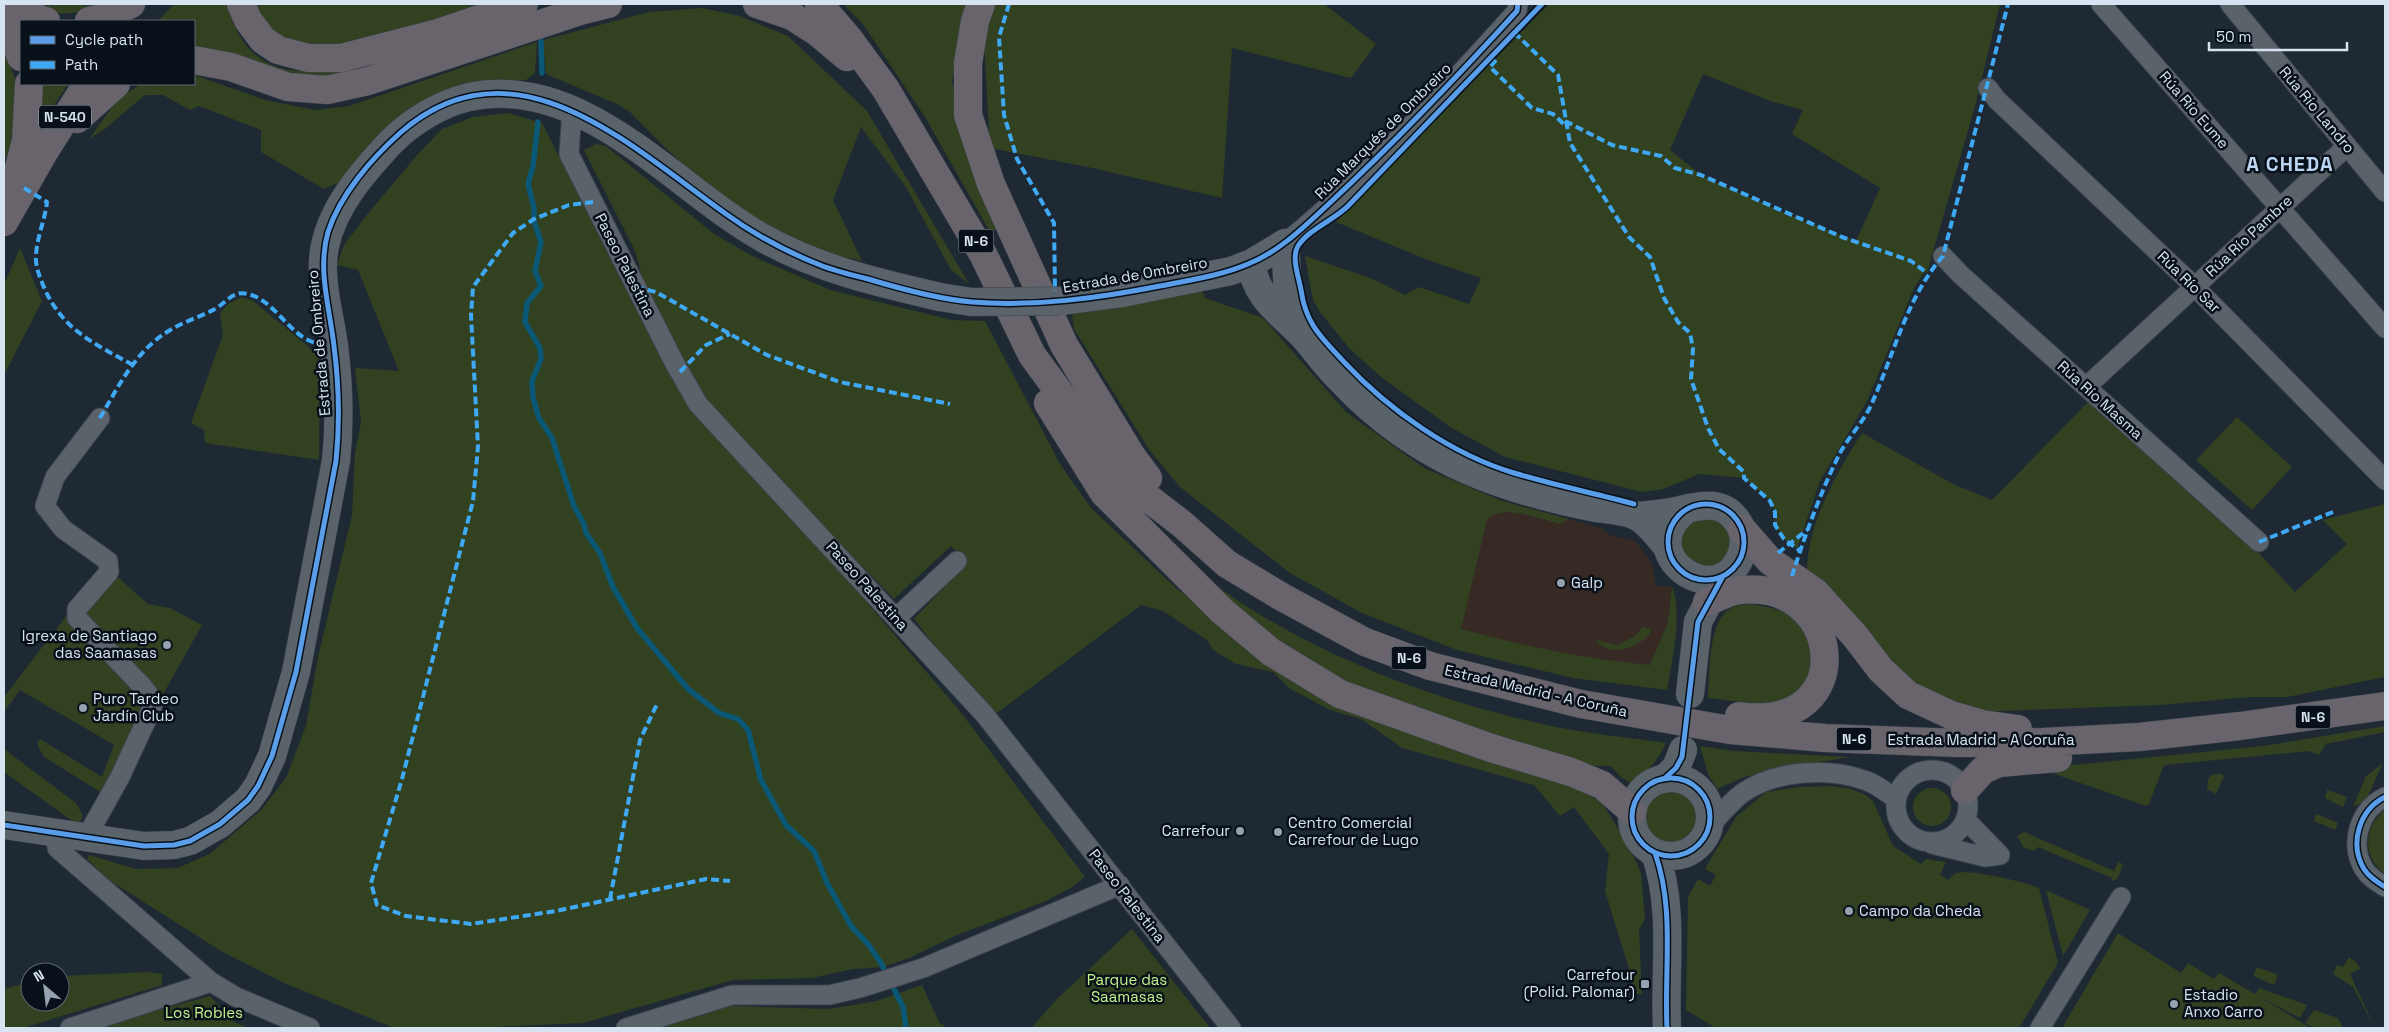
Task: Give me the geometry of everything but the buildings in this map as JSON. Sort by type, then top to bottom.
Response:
[{"type":"highway","points":[[17,4],[40,20]]},
{"type":"highway","points":[[93,20],[105,17],[131,4]]},
{"type":"highway","points":[[135,20],[150,4]]},
{"type":"highway","points":[[241,4],[248,20],[263,40],[278,50],[308,58],[341,58],[438,33],[524,4]]},
{"type":"highway","points":[[195,60],[230,67],[288,87],[327,90],[368,81],[580,11],[608,4]]},
{"type":"highway","points":[[757,4],[792,16],[817,32],[885,88]]},
{"type":"highway","name":"Estrada Madrid - A Coruña","points":[[819,4],[849,39],[885,88],[931,162],[982,254],[1032,355],[1098,445],[1143,494],[1182,524],[1226,564],[1365,642],[1430,666],[1581,704],[1730,730],[1825,738],[1958,743],[2043,742],[2139,737],[2240,726],[2385,706]]},
{"type":"highway","points":[[981,4],[975,22],[968,64],[968,115],[990,184],[1064,345],[1131,455],[1182,524]]},
{"type":"highway","points":[[4,25],[15,40],[20,54]]},
{"type":"highway","points":[[4,222],[26,141],[29,85]]},
{"type":"highway","name":"N-540","points":[[4,222],[44,152],[86,85]]},
{"type":"highway","points":[[44,152],[107,90],[114,85]]},
{"type":"highway","points":[[1032,355],[1046,398],[1104,493],[1222,611],[1271,652],[1340,694],[1491,748],[1571,772],[1602,785],[1632,811]]},
{"type":"highway","points":[[1742,529],[1770,561],[1814,592],[1855,636],[1881,670],[1908,695],[1951,715],[1982,724],[2026,730],[2043,742]]},
{"type":"highway","points":[[1667,720],[1709,712],[1746,717],[1770,716],[1804,704],[1813,695],[1820,683],[1826,653],[1822,638],[1805,611],[1781,597],[1755,590],[1733,591],[1702,612]]},
{"type":"highway","points":[[1965,790],[1983,770],[1999,763],[2226,742],[2240,726]]},
{"type":"street","name":"Rúa Marqués de Ombreiro","points":[[1255,262],[1285,243],[1402,133],[1517,11],[1518,4]]},
{"type":"street","name":"Rúa Río Eume","points":[[2102,4],[2385,328]]},
{"type":"street","name":"Rúa Río Landro","points":[[2230,4],[2385,192]]},
{"type":"street","name":"Rúa Río Sar","points":[[1988,88],[2004,106],[2194,286],[2385,480]]},
{"type":"street","name":"Estrada de Ombreiro","points":[[4,825],[144,846],[174,845],[190,841],[220,824],[248,800],[258,786],[272,756],[301,651],[336,462],[339,426],[337,377],[323,255],[329,230],[344,200],[370,166],[395,138],[423,117],[448,104],[476,96],[501,93],[541,99],[572,110],[630,143],[726,214],[786,250],[824,267],[940,297],[971,302],[1060,301],[1122,293],[1212,275],[1255,262]]},
{"type":"street","name":"Paseo Palestina","points":[[572,110],[569,154],[690,391],[708,417],[985,715],[1231,1028]]},
{"type":"street","name":"Rúa Río Pambre","points":[[2086,387],[2346,146]]},
{"type":"street","points":[[1280,301],[1285,243]]},
{"type":"street","name":"Rúa Río Masma","points":[[1943,256],[1961,275],[2259,542]]},
{"type":"street","points":[[1255,262],[1252,276],[1280,301],[1303,336],[1342,382],[1366,405],[1438,456],[1471,472],[1510,486],[1583,505],[1636,516],[1707,504],[1726,509],[1742,529],[1744,540],[1739,561],[1723,576],[1702,612],[1690,694]]},
{"type":"street","points":[[1212,275],[1280,301]]},
{"type":"street","points":[[86,838],[120,777],[152,708],[152,699],[143,687],[77,618],[77,610],[109,572],[108,561],[63,529],[44,506],[55,477],[100,418]]},
{"type":"street","points":[[1668,548],[1668,536],[1672,525],[1678,515],[1688,508]]},
{"type":"street","points":[[1636,516],[1668,548],[1677,568],[1686,575],[1698,580],[1710,580],[1723,576]]},
{"type":"street","points":[[896,618],[957,561]]},
{"type":"street","points":[[1686,575],[1702,612]]},
{"type":"street","points":[[1689,852],[1678,856],[1655,853],[1644,846],[1637,836],[1633,824],[1632,811],[1643,790],[1664,779],[1676,768],[1683,753],[1689,776],[1709,806],[1709,827]]},
{"type":"street","points":[[1928,843],[1940,842],[1951,838],[1960,830],[1966,820],[1969,805],[1965,790],[1950,774],[1939,770],[1917,773],[1900,788],[1896,799],[1898,817],[1907,833],[1917,840],[1928,843],[1985,857],[2000,855],[1966,820]]},
{"type":"street","points":[[1666,905],[1674,874],[1689,852],[1701,842],[1709,827],[1737,798],[1746,791],[1769,780],[1787,776],[1826,774],[1853,777],[1876,785],[1896,799]]},
{"type":"street","points":[[1664,779],[1676,778],[1698,788]]},
{"type":"street","points":[[2385,797],[2364,815],[2358,830],[2357,848],[2364,868],[2372,878],[2385,887]]},
{"type":"street","points":[[56,834],[58,848],[211,982],[236,997],[310,1028]]},
{"type":"street","points":[[1655,853],[1662,871],[1666,905],[1667,1028]]},
{"type":"street","points":[[626,1028],[732,995],[829,995],[860,988],[923,968],[1120,886]]},
{"type":"street","points":[[2040,1028],[2121,897]]},
{"type":"street","points":[[70,1028],[211,982]]},
{"type":"shaded area","name":"Galp","points":[[1502,501],[1601,528],[1610,535],[1635,541],[1652,563],[1656,586],[1672,586],[1668,622],[1650,665],[1602,661],[1511,643],[1461,629],[1472,525]]},
{"type":"green space","points":[[28,4],[105,4],[76,12],[56,13],[36,9]]},
{"type":"green space","points":[[174,4],[227,4],[239,35],[256,55],[276,66],[300,71],[325,70],[380,58],[525,16],[553,4],[581,4],[327,82],[195,50],[195,20],[159,20]]},
{"type":"green space","points":[[251,4],[487,4],[334,50],[280,39]]},
{"type":"green space","points":[[843,4],[971,4],[962,28],[952,81],[966,147],[997,229],[990,232],[925,117],[863,24]]},
{"type":"green space","points":[[995,4],[1324,4],[1376,44],[1351,78],[1232,48],[1222,198],[1088,167],[990,148],[984,40]]},
{"type":"green space","points":[[1549,4],[2000,4],[1975,106],[1927,273],[1924,272],[1914,288],[1867,401],[1820,481],[1797,549],[1784,539],[1775,525],[1775,512],[1770,501],[1744,478],[1699,474],[1663,489],[1642,492],[1505,457],[1450,427],[1380,376],[1350,349],[1320,312],[1313,300],[1305,256],[1373,279],[1405,295],[1419,287],[1469,304],[1481,278],[1428,260],[1336,222]],"holes":[[[1703,74],[1773,102],[1803,110],[1792,134],[1880,188],[1856,241],[1780,211],[1701,175],[1670,150]]]},
{"type":"green space","points":[[702,8],[740,16],[788,36],[867,111],[969,284],[951,270],[906,187],[861,127],[833,200],[862,261],[814,250],[762,224],[714,191],[692,173],[630,112],[619,105],[546,74],[543,40],[649,12]]},
{"type":"green space","points":[[537,42],[535,73],[526,80],[488,80],[458,85],[435,95],[337,190],[337,183],[324,189],[261,152],[261,130],[199,106],[190,110],[163,95],[145,95],[105,129],[89,139],[118,99],[139,85],[195,85],[195,75],[265,100],[315,110],[349,106]]},
{"type":"green space","points":[[4,51],[18,86],[11,144],[4,163]]},
{"type":"green space","points":[[37,85],[67,85],[42,123],[40,120]]},
{"type":"green space","points":[[508,113],[542,123],[669,373],[690,408],[814,541],[959,710],[1085,877],[1072,887],[1046,901],[957,935],[909,958],[883,967],[853,969],[812,978],[733,980],[583,1023],[471,1028],[394,1028],[284,983],[221,951],[109,880],[87,859],[89,855],[136,869],[178,868],[211,853],[262,809],[286,778],[306,726],[318,657],[352,515],[355,453],[361,422],[355,368],[399,371],[358,270],[337,265],[344,245],[366,216],[418,154],[442,129],[473,117]]},
{"type":"green space","points":[[596,144],[606,146],[714,234],[752,256],[830,290],[952,320],[985,321],[1060,464],[1091,508],[1177,589],[1203,607],[1245,644],[1581,785],[1580,790],[1599,801],[1606,809],[1630,848],[1641,873],[1645,919],[1639,930],[1642,994],[1632,994],[1631,975],[1605,891],[1609,854],[1574,807],[1560,816],[1534,785],[1402,748],[1361,719],[1330,710],[1289,688],[1273,672],[1236,664],[1213,650],[1207,640],[1163,611],[1141,605],[997,713],[952,668],[914,619],[967,563],[951,546],[894,599],[742,442],[687,374],[648,298],[635,251],[584,150]]},
{"type":"green space","points":[[20,248],[42,301],[4,375],[4,285]]},
{"type":"green space","points":[[1202,290],[1205,298],[1263,318],[1346,412],[1424,468],[1502,501],[1569,519],[1560,524],[1511,512],[1493,515],[1487,520],[1461,629],[1554,651],[1650,665],[1668,622],[1672,586],[1677,610],[1677,623],[1667,690],[1573,678],[1457,650],[1362,613],[1290,573],[1180,487],[1150,451],[1074,329],[1072,313]]},
{"type":"green space","points":[[242,297],[253,301],[316,353],[320,363],[319,460],[205,443],[204,430],[191,423],[223,335],[220,313],[228,304]]},
{"type":"green space","points":[[2089,401],[2174,480],[2257,551],[2295,592],[2347,544],[2323,520],[2385,504],[2385,677],[2287,697],[2250,697],[2160,705],[1974,712],[1901,678],[1825,584],[1807,569],[1809,551],[1818,515],[1834,481],[1862,433],[1953,484],[1992,500]]},
{"type":"green space","points":[[2237,417],[2292,467],[2252,510],[2196,460]]},
{"type":"green space","points":[[1697,513],[1732,525],[1731,557],[1707,570],[1683,558],[1679,531]]},
{"type":"green space","points":[[1154,533],[1212,582],[1249,608],[1319,647],[1391,678],[1466,704],[1542,724],[1666,743],[1651,766],[1631,783],[1622,778],[1611,766],[1595,766],[1460,729],[1375,696],[1308,664],[1273,641]]},
{"type":"green space","points":[[113,573],[148,604],[170,608],[202,625],[162,696],[150,688],[85,624],[82,608]]},
{"type":"green space","points":[[1751,604],[1786,613],[1798,623],[1815,654],[1808,680],[1804,687],[1796,694],[1773,702],[1759,703],[1708,698],[1712,646],[1720,620],[1727,611],[1736,606]]},
{"type":"green space","points":[[70,611],[146,703],[105,795],[43,756],[37,743],[40,739],[102,777],[114,745],[20,690],[4,712],[4,697]]},
{"type":"green space","points":[[1643,627],[1650,629],[1651,632],[1640,642],[1625,649],[1609,649],[1602,646],[1596,640],[1617,645],[1635,636]]},
{"type":"green space","points":[[2385,726],[2385,732],[2326,744],[2319,755],[2308,751],[2164,765],[2149,804],[2146,806],[2052,773],[2054,767],[2263,746]]},
{"type":"green space","points":[[1700,746],[1734,751],[1849,757],[1762,772],[1717,789],[1708,774]]},
{"type":"green space","points":[[4,749],[76,803],[83,816],[78,825],[4,772]]},
{"type":"green space","points":[[2383,763],[2366,800],[2353,807],[2366,776]]},
{"type":"green space","points":[[2221,774],[2224,776],[2216,794],[2207,789],[2208,780],[2211,775]]},
{"type":"green space","name":"Campo da Cheda","points":[[1832,786],[1851,789],[1864,794],[1873,801],[1893,846],[1921,864],[1926,859],[1946,862],[1940,875],[1948,880],[1957,873],[1964,872],[1985,874],[2039,888],[2058,963],[2019,1028],[1716,1028],[1686,1010],[1688,897],[1698,879],[1710,886],[1716,875],[1705,869],[1736,817],[1766,792],[1799,787]]},
{"type":"green space","points":[[1932,788],[1946,793],[1951,807],[1946,821],[1932,826],[1918,821],[1913,807],[1918,793]]},
{"type":"green space","points":[[1667,790],[1677,790],[1687,794],[1695,802],[1699,817],[1695,832],[1687,840],[1677,844],[1667,844],[1657,840],[1649,832],[1645,822],[1645,812],[1649,802],[1657,794]]},
{"type":"green space","points":[[2327,790],[2347,797],[2343,807],[2325,798]]},
{"type":"green space","points":[[2385,810],[2385,874],[2372,859],[2368,842],[2372,825]]},
{"type":"green space","points":[[2316,814],[2338,823],[2335,830],[2314,821]]},
{"type":"green space","points":[[2024,832],[2114,871],[2118,862],[2123,864],[2118,878],[2111,882],[2112,878],[2038,847],[2034,851],[2024,848],[2017,836]]},
{"type":"green space","points":[[2046,890],[2090,910],[2063,956]]},
{"type":"green space","name":"Parque das Saamasas","points":[[1132,929],[1210,1028],[1031,1028],[1058,998]]},
{"type":"green space","name":"Estadio Anxo Carro","points":[[2118,933],[2181,973],[2188,963],[2214,979],[2219,973],[2255,994],[2259,988],[2307,1005],[2300,1018],[2258,996],[2311,1028],[2062,1028]]},
{"type":"green space","points":[[2349,957],[2357,963],[2360,969],[2350,974],[2375,1028],[2353,987],[2333,974],[2337,965],[2343,967]]},
{"type":"green space","points":[[2257,967],[2278,975],[2274,985],[2253,976]]},
{"type":"green space","points":[[148,972],[162,974],[162,985],[23,1028],[4,1028],[4,989],[20,985],[20,1012],[70,1012],[70,976]]},
{"type":"green space","points":[[922,985],[939,1022],[947,1028],[661,1028],[731,1006],[828,1009],[877,1001]]},
{"type":"green space","name":"Los Robles","points":[[210,996],[234,1022],[249,1028],[93,1028]]},
{"type":"green space","points":[[2314,1010],[2338,1018],[2343,1028],[2315,1028],[2305,1023]]},
{"type":"waterway","points":[[541,41],[542,73]]},
{"type":"waterway","points":[[538,122],[533,166],[528,184],[534,208],[534,221],[541,242],[535,271],[541,286],[527,303],[525,322],[540,348],[541,359],[532,381],[533,398],[539,418],[552,438],[574,506],[584,524],[586,533],[600,553],[613,587],[637,628],[688,689],[719,713],[738,719],[748,730],[761,780],[786,825],[814,851],[827,883],[851,926],[868,944],[881,963],[903,1007],[906,1028]]},
{"type":"marked path","points":[[1009,4],[999,37],[1004,115],[1017,159],[1054,223],[1055,291]]},
{"type":"marked path","points":[[1792,576],[1813,515],[1832,469],[1843,448],[1869,410],[1902,326],[1920,289],[1943,256],[2008,4]]},
{"type":"marked path","points":[[1513,35],[1518,36],[1558,75],[1570,143],[1629,237],[1650,257],[1664,298],[1678,322],[1690,333],[1693,349],[1691,379],[1708,428],[1719,449],[1744,472],[1744,478],[1770,501],[1775,512],[1775,525],[1784,539],[1800,551]]},
{"type":"marked path","points":[[1496,60],[1490,67],[1532,108],[1553,114],[1566,126]]},
{"type":"marked path","points":[[1565,121],[1612,145],[1661,156],[1675,168],[1701,175],[1842,237],[1911,261],[1927,273]]},
{"type":"marked path","points":[[24,188],[47,202],[36,259],[40,278],[50,300],[59,313],[80,333],[92,342],[133,365]]},
{"type":"marked path","points":[[593,202],[569,205],[534,219],[513,233],[473,287],[471,315],[478,447],[473,501],[402,779],[371,883],[377,905],[406,916],[471,924],[556,911],[706,879],[730,881]]},
{"type":"marked path","points":[[636,287],[656,292],[767,355],[840,382],[950,404]]},
{"type":"marked path","points":[[100,418],[128,371],[156,340],[179,325],[215,309],[234,295],[243,293],[257,297],[272,308],[300,335],[317,343],[334,346]]},
{"type":"marked path","points":[[680,372],[706,345],[730,334]]},
{"type":"marked path","points":[[2259,542],[2333,512]]},
{"type":"marked path","points":[[1778,553],[1807,530]]},
{"type":"marked path","points":[[610,899],[640,740],[658,702]]},
{"type":"cycle path","points":[[4,825],[144,846],[174,845],[190,841],[220,824],[248,800],[258,786],[272,756],[296,672],[336,461],[337,375],[324,275],[325,246],[328,232],[333,218],[348,191],[378,154],[400,133],[443,105],[486,94],[529,97],[571,111],[612,133],[652,159],[748,229],[783,249],[832,269],[919,293],[959,301],[1019,303],[1090,298],[1216,275],[1248,264],[1272,252],[1313,218],[1404,131],[1517,11],[1518,4]]},
{"type":"cycle path","points":[[1542,4],[1348,206],[1303,240],[1296,251],[1296,268],[1307,313],[1322,338],[1362,380],[1422,428],[1444,442],[1490,465],[1634,504]]},
{"type":"cycle path","points":[[1706,504],[1721,507],[1733,515],[1741,527],[1744,542],[1741,557],[1733,569],[1721,577],[1706,580],[1691,577],[1679,569],[1671,557],[1668,542],[1671,527],[1679,515],[1691,507],[1706,504]]},
{"type":"cycle path","points":[[1664,779],[1676,768],[1682,757],[1698,622],[1723,576]]},
{"type":"cycle path","points":[[1671,778],[1686,781],[1699,789],[1707,802],[1710,817],[1707,832],[1699,845],[1686,853],[1671,856],[1656,853],[1643,845],[1635,832],[1632,817],[1635,802],[1643,789],[1656,781],[1671,778]]},
{"type":"cycle path","points":[[2385,797],[2369,810],[2359,828],[2357,839],[2357,849],[2364,869],[2371,877],[2385,887]]},
{"type":"cycle path","points":[[1655,853],[1661,874],[1667,918],[1667,1028]]},
{"type":"place","name":"Galp","points":[[1561,583]]},
{"type":"place","name":"Igrexa de Santiago das Saamasas","points":[[167,645]]},
{"type":"place","name":"Puro Tardeo Jardín Club","points":[[83,708]]},
{"type":"place","name":"Carrefour","points":[[1240,831]]},
{"type":"place","name":"Centro Comercial Carrefour de Lugo","points":[[1278,832]]},
{"type":"place","name":"Campo da Cheda","points":[[1849,911]]},
{"type":"place","name":"Carrefour (Polid. Palomar)","points":[[1645,984]]},
{"type":"place","name":"Estadio Anxo Carro","points":[[2174,1004]]},
{"type":"district","name":"A CHEDA","points":[[2290,164]]}]
